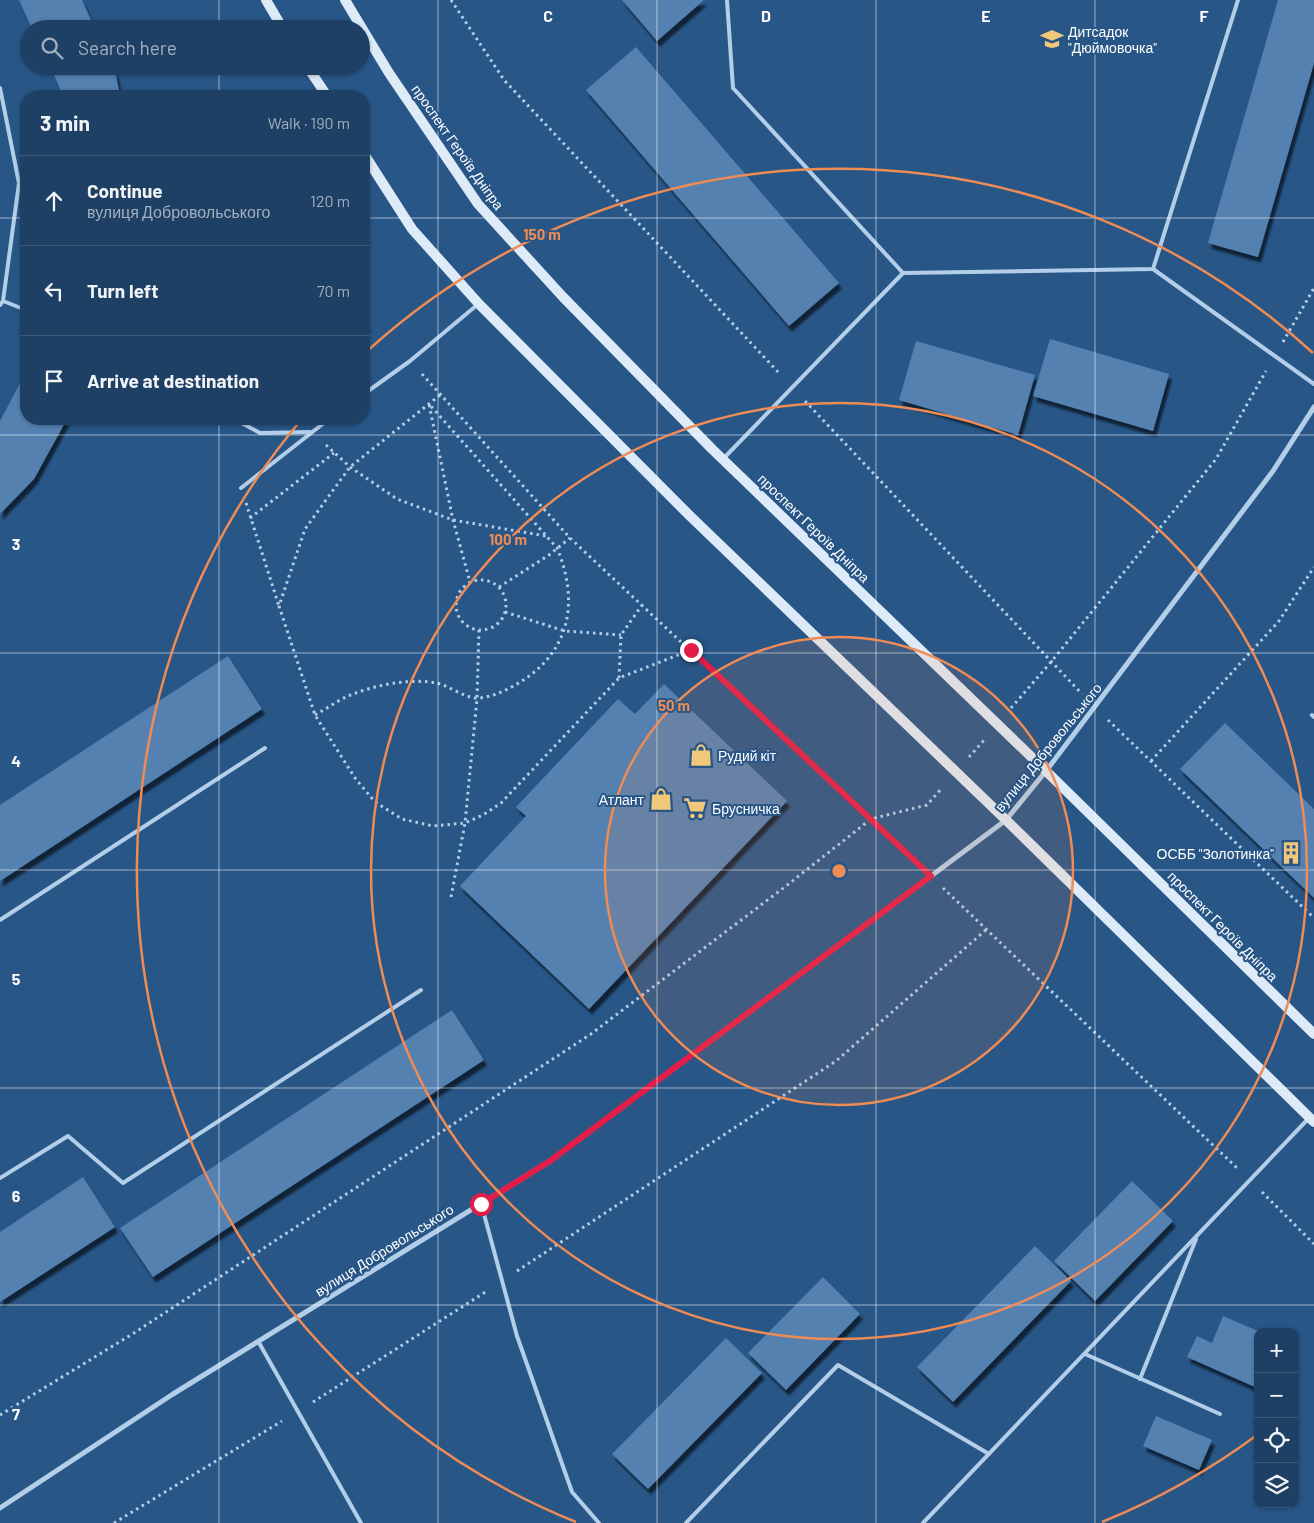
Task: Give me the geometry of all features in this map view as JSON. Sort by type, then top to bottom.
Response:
[{"type":"street","points":[[266,0],[278,20]]},
{"type":"street","name":"проспект Героїв Дніпра","points":[[345,0],[357,20]]},
{"type":"street","name":"проспект Героїв Дніпра","points":[[370,41],[389,73],[478,204],[563,297],[723,460],[998,724],[1314,1034]]},
{"type":"street","points":[[314,75],[323,90]]},
{"type":"street","points":[[370,163],[412,229],[479,304],[689,514],[1006,820],[1312,1120]]},
{"type":"street","name":"вулиця Добровольського","points":[[1,1505],[173,1394],[550,1161],[1006,820],[1095,708],[1273,471],[1314,407]]},
{"type":"lane","points":[[727,0],[733,88],[902,273]]},
{"type":"lane","points":[[1153,269],[1238,0]]},
{"type":"lane","points":[[0,88],[19,183],[1,303],[20,308]]},
{"type":"lane","points":[[0,113],[6,115]]},
{"type":"lane","points":[[723,460],[902,273],[1153,269],[1314,384]]},
{"type":"lane","points":[[370,390],[410,361],[479,304]]},
{"type":"lane","points":[[245,425],[260,433],[310,432]]},
{"type":"lane","points":[[241,488],[320,425]]},
{"type":"lane","points":[[0,920],[265,748]]},
{"type":"lane","points":[[0,1178],[68,1136],[123,1184],[421,990]]},
{"type":"lane","points":[[923,1523],[1250,1180],[1312,1120]]},
{"type":"lane","points":[[481,1204],[517,1336],[572,1492],[599,1523]]},
{"type":"lane","points":[[1140,1378],[1197,1235]]},
{"type":"lane","points":[[258,1341],[361,1523]]},
{"type":"lane","points":[[1085,1354],[1220,1414]]},
{"type":"lane","points":[[686,1523],[838,1365],[989,1454]]},
{"type":"path","points":[[452,0],[504,80],[792,387],[1095,708],[1314,918]]},
{"type":"path","points":[[0,1416],[134,1333],[591,1034],[871,819],[927,805],[1051,662],[1216,459],[1314,288]]},
{"type":"path","points":[[410,361],[570,538],[987,929],[1250,1180],[1314,1244]]},
{"type":"path","points":[[279,606],[305,530],[350,467],[440,395]]},
{"type":"path","points":[[429,404],[453,520],[470,582]]},
{"type":"path","points":[[315,715],[348,696],[410,681],[439,684],[477,699],[502,692],[530,675],[550,656],[565,630],[570,599],[564,564],[557,548],[429,404]]},
{"type":"path","points":[[310,432],[350,467],[396,499],[453,520],[547,537]]},
{"type":"path","points":[[250,518],[334,453]]},
{"type":"path","points":[[241,488],[315,715],[355,778],[375,802],[402,819],[433,826],[464,823],[483,815],[501,803],[619,678],[691,650]]},
{"type":"path","points":[[499,587],[570,538]]},
{"type":"path","points":[[1151,761],[1279,621],[1314,567]]},
{"type":"path","points":[[480,579],[491,581],[504,594],[505,612],[502,620],[496,626],[479,630],[468,627],[460,620],[456,609],[456,598],[461,588],[470,582],[480,579]]},
{"type":"path","points":[[619,678],[620,635],[642,605]]},
{"type":"path","points":[[505,612],[565,630],[620,635]]},
{"type":"path","points":[[451,897],[464,823],[477,699],[479,630]]},
{"type":"path","points":[[114,1523],[298,1411],[502,1281],[836,1061],[987,929]]},
{"type":"building","points":[[19,0],[82,0],[91,20],[28,20]]},
{"type":"building","points":[[622,0],[704,0],[657,41]]},
{"type":"building","points":[[1278,0],[1314,0],[1314,63],[1258,257],[1208,243]]},
{"type":"building","points":[[636,47],[839,283],[789,326],[586,90]]},
{"type":"building","points":[[54,75],[116,75],[119,90],[60,90]]},
{"type":"building","points":[[1050,339],[1169,374],[1153,431],[1033,396]]},
{"type":"building","points":[[916,341],[1035,375],[1018,435],[899,400]]},
{"type":"building","points":[[20,383],[20,425],[64,425],[34,479],[0,514],[0,421]]},
{"type":"building","points":[[228,656],[262,709],[0,881],[0,805]]},
{"type":"building","points":[[664,684],[787,801],[589,1009],[460,886],[526,816],[516,807],[618,699],[635,714]]},
{"type":"building","name":"ОСББ \"Золотинка\"","points":[[1225,723],[1314,809],[1314,898],[1180,769]]},
{"type":"building","points":[[452,1010],[484,1060],[153,1277],[120,1228]]},
{"type":"building","points":[[83,1177],[115,1227],[0,1302],[0,1232]]},
{"type":"building","points":[[1132,1181],[1173,1221],[1095,1301],[1054,1261]]},
{"type":"building","points":[[1035,1246],[1071,1281],[953,1402],[917,1367]]},
{"type":"building","points":[[823,1277],[860,1314],[786,1390],[748,1353]]},
{"type":"building","points":[[1223,1316],[1254,1329],[1254,1387],[1187,1357],[1197,1336],[1212,1343]]},
{"type":"building","points":[[726,1338],[762,1373],[648,1489],[612,1454]]},
{"type":"building","points":[[1156,1416],[1212,1440],[1199,1470],[1143,1446]]},
{"type":"place","name":"Дитсадок \"Дюймовочка\"","points":[[1052,39]]},
{"type":"place","name":"Рудий кіт","points":[[701,755]]},
{"type":"place","name":"Атлант","points":[[661,799]]},
{"type":"place","name":"Брусничка","points":[[695,808]]},
{"type":"place","name":"ОСББ \"Золотинка\"","points":[[1291,853]]},
{"type":"route","points":[[481,1204],[550,1161],[931,876],[691,650]]}]
